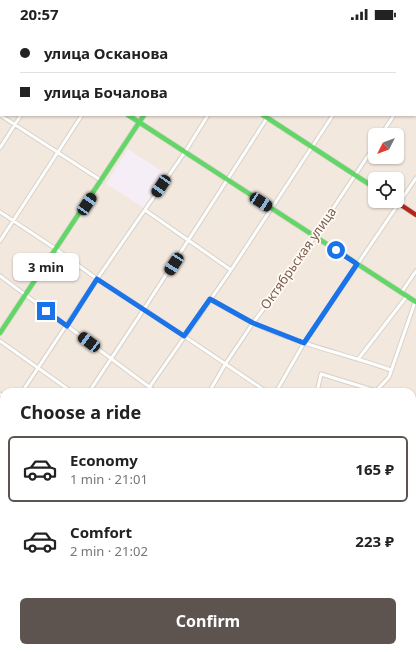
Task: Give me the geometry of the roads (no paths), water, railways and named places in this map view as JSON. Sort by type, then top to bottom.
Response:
[{"type":"main road","points":[[130,116],[415,302]]},
{"type":"main road","points":[[0,333],[102,181],[143,116]]},
{"type":"main road","points":[[266,116],[368,183]]},
{"type":"main road","points":[[404,207],[416,215]]},
{"type":"street","points":[[2,116],[102,181]]},
{"type":"street","points":[[0,148],[20,116]]},
{"type":"street","points":[[0,241],[81,116]]},
{"type":"street","points":[[25,388],[97,279],[185,152],[207,116]]},
{"type":"street","points":[[92,388],[189,241],[228,180],[266,116]]},
{"type":"street","points":[[0,276],[149,387],[231,270],[332,116]]},
{"type":"street","points":[[386,128],[393,116]]},
{"type":"street","name":"Октябрьская улица","points":[[211,388],[253,323],[315,237],[368,156]]},
{"type":"street","points":[[404,193],[416,178]]},
{"type":"street","points":[[278,388],[304,343],[393,208]]},
{"type":"street","points":[[145,210],[231,270]]},
{"type":"street","points":[[0,212],[56,249],[97,279],[226,363],[261,388]]},
{"type":"street","points":[[401,292],[416,271]]},
{"type":"street","points":[[359,358],[407,296]]},
{"type":"street","points":[[210,299],[253,323],[304,343],[359,358],[391,370]]},
{"type":"street","points":[[379,388],[389,377],[415,302]]},
{"type":"street","points":[[0,341],[66,388]]},
{"type":"street","points":[[318,388],[321,374],[364,388]]},
{"type":"street","points":[[88,652],[105,652]]}]
